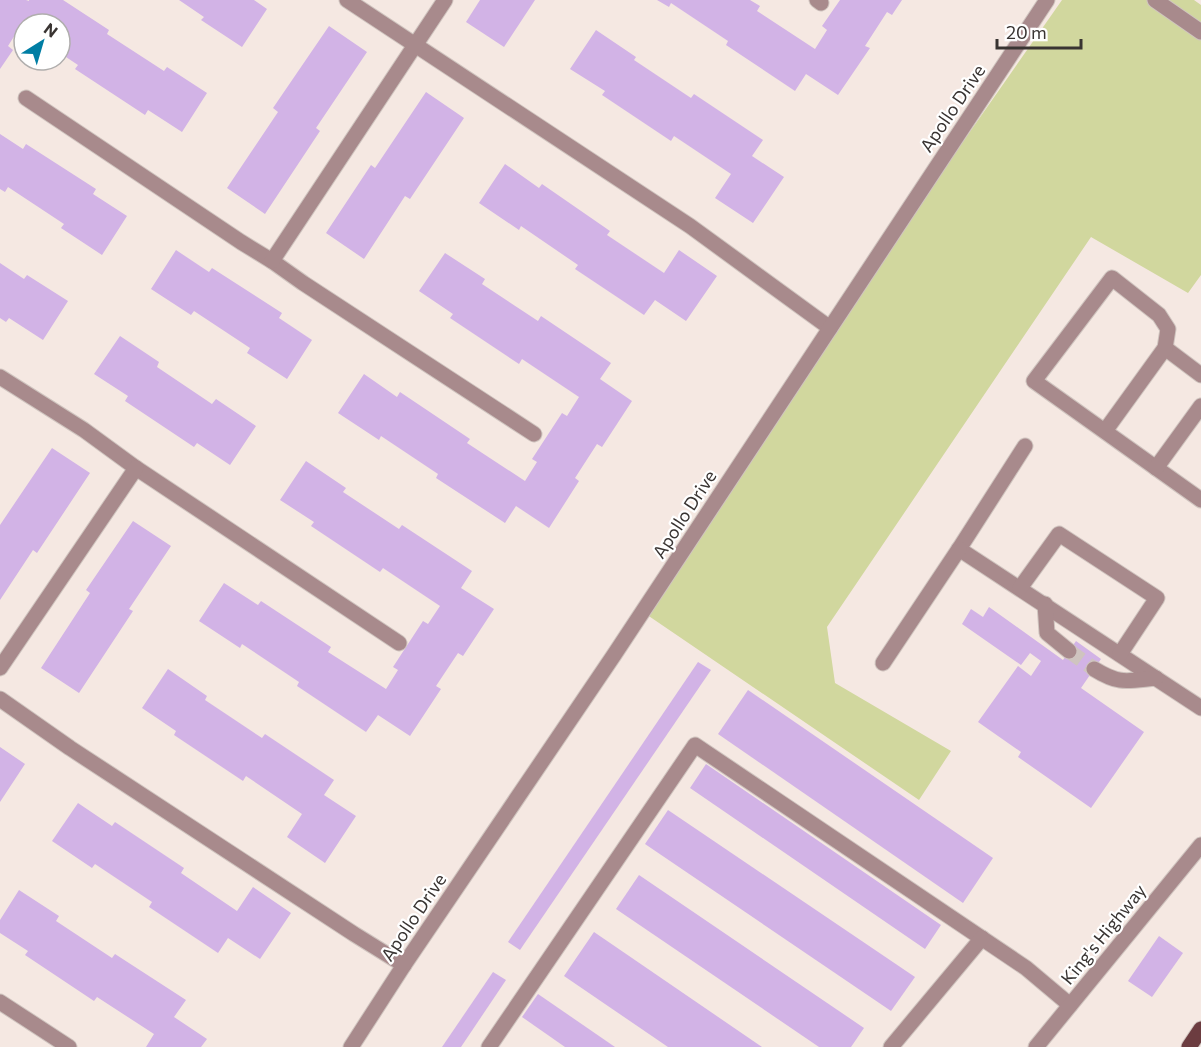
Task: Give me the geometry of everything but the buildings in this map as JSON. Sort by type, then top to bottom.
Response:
[{"type":"main road","points":[[1189,1047],[1201,1029]]},
{"type":"street","points":[[346,0],[690,226],[830,328]]},
{"type":"street","points":[[272,261],[445,0]]},
{"type":"street","name":"Apollo Drive","points":[[351,1047],[614,655],[1047,0]]},
{"type":"street","points":[[1155,0],[1201,32]]},
{"type":"street","points":[[26,98],[534,434]]},
{"type":"street","points":[[1105,431],[1165,348],[1168,329],[1159,315],[1112,278],[1034,381],[1201,500]]},
{"type":"street","points":[[1165,348],[1201,375]]},
{"type":"street","points":[[0,377],[84,430],[136,468],[399,643]]},
{"type":"street","points":[[1156,468],[1201,406]]},
{"type":"street","points":[[883,663],[1025,446]]},
{"type":"street","points":[[0,668],[136,468]]},
{"type":"street","points":[[1181,485],[1201,485]]},
{"type":"street","points":[[1020,588],[1059,534],[1157,598],[1119,654]]},
{"type":"street","points":[[959,549],[1201,708]]},
{"type":"street","points":[[1045,604],[1047,633],[1069,651]]},
{"type":"street","points":[[1094,669],[1109,678],[1123,681],[1156,678]]},
{"type":"street","points":[[0,699],[80,754],[404,965]]},
{"type":"street","points":[[489,1047],[695,745],[1026,968],[1070,1005]]},
{"type":"street","name":"King's Highway","points":[[1036,1047],[1201,845]]},
{"type":"street","points":[[891,1047],[982,938]]},
{"type":"street","points":[[0,1002],[69,1047]]},
{"type":"green space","points":[[1062,0],[1194,0],[1201,5],[1201,275],[1188,293],[1091,237],[827,627],[835,683],[951,751],[919,800],[637,608]]},
{"type":"tunnel","points":[[1069,651],[1094,669]]}]
